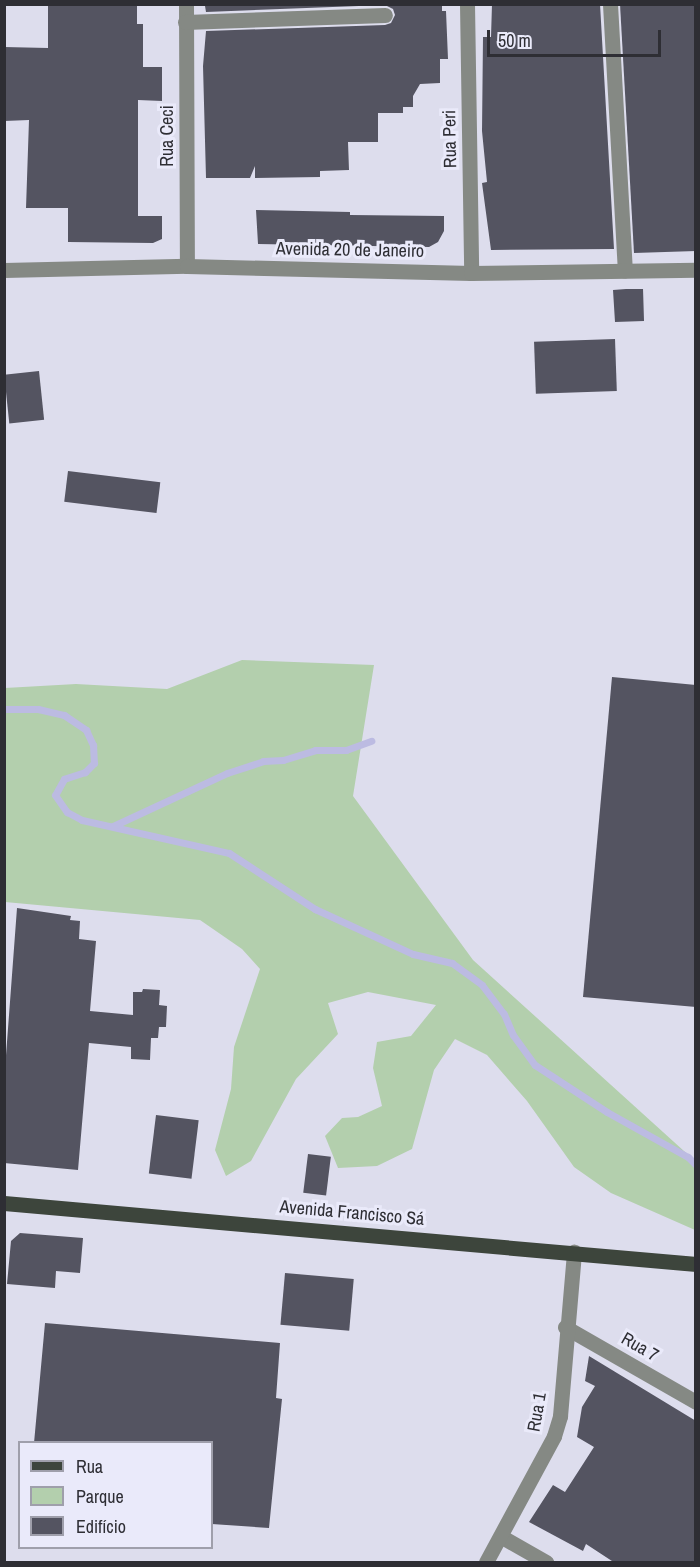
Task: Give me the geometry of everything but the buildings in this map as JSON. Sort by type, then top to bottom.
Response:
[{"type":"main road","name":"Avenida Francisco Sá","points":[[5,1203],[696,1264]]},
{"type":"street","name":"Rua Ceci","points":[[186,4],[187,266]]},
{"type":"street","name":"Rua Peri","points":[[467,4],[471,273]]},
{"type":"street","points":[[610,4],[626,271]]},
{"type":"street","points":[[185,22],[385,15]]},
{"type":"street","name":"Avenida 20 de Janeiro","points":[[4,270],[187,266],[471,273],[696,270]]},
{"type":"street","points":[[4,1209],[5,1203]]},
{"type":"street","name":"Rua 1","points":[[486,1563],[502,1537],[554,1436],[560,1416],[565,1327],[574,1252]]},
{"type":"street","name":"Rua 7","points":[[565,1327],[696,1402]]},
{"type":"street","points":[[502,1537],[546,1563]]},
{"type":"green space","points":[[242,660],[374,665],[353,796],[473,960],[695,1161],[695,1230],[611,1193],[574,1167],[527,1101],[487,1055],[455,1039],[434,1070],[412,1149],[377,1166],[338,1168],[325,1136],[342,1118],[358,1117],[382,1106],[373,1068],[377,1042],[411,1036],[436,1005],[368,992],[328,1003],[338,1034],[296,1079],[251,1161],[226,1176],[215,1150],[231,1089],[234,1047],[260,969],[242,949],[200,920],[5,902],[5,688],[76,684],[167,689]]},
{"type":"waterway","points":[[4,709],[38,709],[64,715],[86,730],[93,745],[94,763],[85,772],[64,779],[55,795],[67,812],[82,820],[229,853],[315,909],[413,954],[452,963],[482,985],[504,1014],[513,1035],[535,1065],[607,1112],[688,1157],[696,1165]]},
{"type":"waterway","points":[[113,826],[227,773],[263,761],[283,760],[315,750],[346,750],[371,741]]}]
